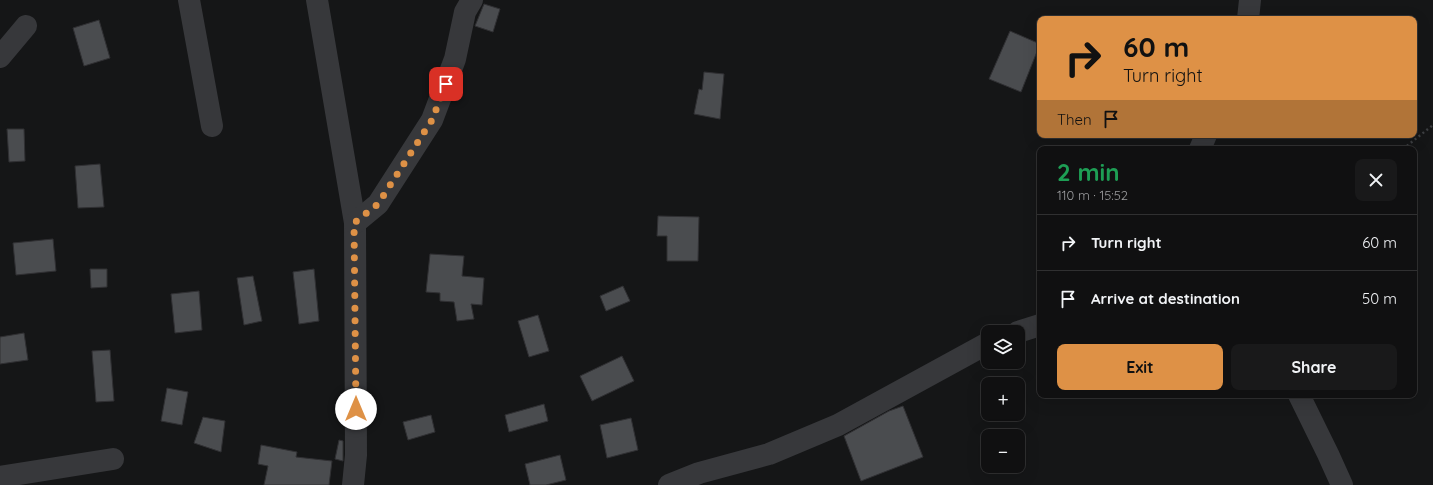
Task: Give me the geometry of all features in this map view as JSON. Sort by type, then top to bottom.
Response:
[{"type":"street","points":[[189,0],[212,126]]},
{"type":"street","points":[[317,0],[354,223],[356,455],[354,485]]},
{"type":"street","points":[[354,223],[378,204],[432,120],[455,59],[465,12],[472,0]]},
{"type":"street","points":[[1248,16],[1250,0]]},
{"type":"street","points":[[0,57],[26,26]]},
{"type":"street","points":[[1025,330],[1037,326]]},
{"type":"street","points":[[669,485],[699,473],[769,454],[838,425],[981,347]]},
{"type":"street","points":[[1300,398],[1342,485]]},
{"type":"street","points":[[0,477],[113,459]]},
{"type":"path","points":[[1417,138],[1433,125]]},
{"type":"path","points":[[1407,146],[1417,138]]},
{"type":"building","points":[[484,4],[500,9],[493,32],[475,26]]},
{"type":"building","points":[[99,20],[110,58],[84,66],[73,28]]},
{"type":"building","points":[[1010,31],[1037,43],[1037,52],[1021,92],[989,79]]},
{"type":"building","points":[[704,72],[724,74],[720,119],[694,114],[699,89],[702,90]]},
{"type":"building","points":[[7,129],[24,129],[25,161],[9,162]]},
{"type":"building","points":[[100,164],[104,207],[78,208],[75,166]]},
{"type":"building","points":[[658,216],[699,217],[698,261],[667,261],[667,236],[657,236]]},
{"type":"building","points":[[53,239],[56,271],[16,275],[13,243]]},
{"type":"building","points":[[430,254],[464,256],[462,276],[484,278],[482,305],[471,304],[474,319],[457,321],[454,302],[440,301],[440,293],[426,292]]},
{"type":"building","points":[[90,269],[107,269],[107,287],[91,288]]},
{"type":"building","points":[[314,269],[319,321],[299,324],[293,272]]},
{"type":"building","points":[[253,276],[262,321],[244,325],[237,278]]},
{"type":"building","points":[[623,286],[630,301],[606,311],[600,296]]},
{"type":"building","points":[[199,291],[202,330],[175,333],[171,294]]},
{"type":"building","points":[[538,315],[549,351],[529,357],[518,321]]},
{"type":"building","points":[[24,333],[28,360],[0,364],[0,337]]},
{"type":"building","points":[[110,350],[114,401],[96,402],[92,351]]},
{"type":"building","points":[[622,356],[634,381],[592,401],[580,376]]},
{"type":"building","points":[[167,388],[188,392],[182,425],[161,421]]},
{"type":"building","points":[[544,404],[548,421],[509,432],[505,415]]},
{"type":"building","points":[[903,406],[923,457],[861,481],[844,436],[889,411]]},
{"type":"building","points":[[431,415],[435,432],[408,440],[403,422]]},
{"type":"building","points":[[203,417],[225,421],[221,452],[194,443]]},
{"type":"building","points":[[631,418],[638,450],[607,458],[600,425]]},
{"type":"building","points":[[339,440],[343,441],[343,461],[335,459]]},
{"type":"building","points":[[261,445],[297,452],[296,457],[332,461],[329,485],[264,485],[268,466],[258,464]]},
{"type":"building","points":[[560,455],[566,480],[546,485],[530,485],[525,464]]},
{"type":"route","points":[[356,409],[354,223],[378,204],[432,120],[446,84]]}]
